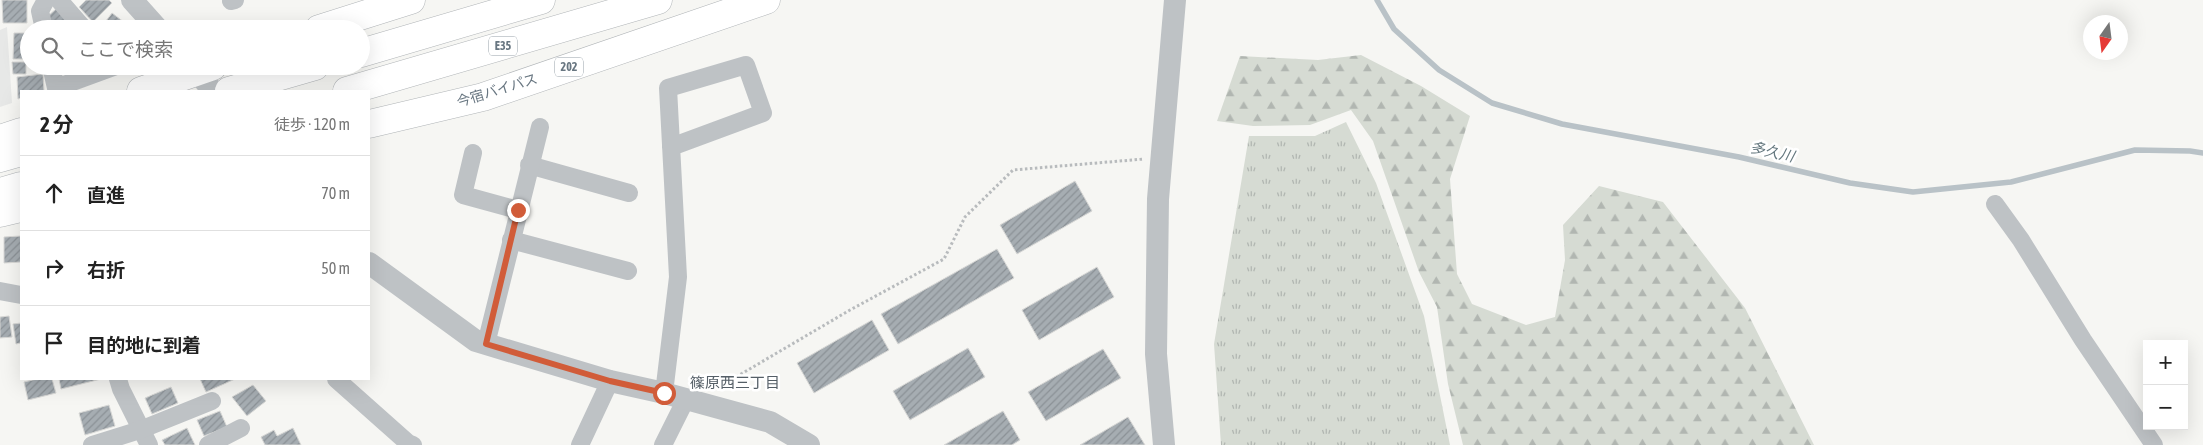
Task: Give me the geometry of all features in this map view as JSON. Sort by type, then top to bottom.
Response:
[{"type":"highway","points":[[348,20],[411,0]]},
{"type":"highway","name":"E35","points":[[370,49],[541,0]]},
{"type":"highway","name":"E35","points":[[350,90],[658,0]]},
{"type":"highway","name":"今宿バイパス","points":[[370,124],[483,97],[766,0]]},
{"type":"highway","points":[[145,90],[200,75]]},
{"type":"highway","points":[[232,90],[283,75]]},
{"type":"highway","points":[[0,139],[20,132]]},
{"type":"highway","points":[[0,158],[20,152]]},
{"type":"highway","points":[[0,192],[20,186]]},
{"type":"highway","points":[[0,213],[20,208]]},
{"type":"street","points":[[42,20],[40,11],[46,0]]},
{"type":"street","points":[[59,0],[76,20]]},
{"type":"street","points":[[132,0],[150,20]]},
{"type":"street","points":[[1164,445],[1156,354],[1158,199],[1175,0]]},
{"type":"street","points":[[664,393],[678,277],[671,147],[668,88],[746,65],[763,113],[671,147]]},
{"type":"street","points":[[53,75],[56,88],[91,75]]},
{"type":"street","points":[[486,344],[540,127]]},
{"type":"street","points":[[473,153],[463,195],[518,210]]},
{"type":"street","points":[[529,165],[629,193]]},
{"type":"street","points":[[1995,204],[2021,240],[2083,340],[2154,445]]},
{"type":"street","points":[[511,240],[628,271]]},
{"type":"street","points":[[370,264],[476,341],[610,381],[664,393],[770,422],[808,445]]},
{"type":"street","points":[[0,291],[20,295]]},
{"type":"street","points":[[118,380],[144,438]]},
{"type":"street","points":[[337,380],[408,443],[413,445]]},
{"type":"street","points":[[580,445],[610,381]]},
{"type":"street","points":[[663,445],[691,400]]},
{"type":"street","points":[[92,445],[144,438],[212,401]]},
{"type":"street","points":[[208,445],[241,428]]},
{"type":"path","points":[[691,400],[944,259],[965,217],[1013,170],[1162,157]]},
{"type":"shaded area","points":[[7,27],[12,103],[0,107],[0,30]]},
{"type":"green space","points":[[1361,55],[1421,86],[1470,116],[1450,179],[1457,274],[1472,304],[1526,325],[1555,317],[1565,260],[1563,225],[1599,186],[1663,202],[1745,308],[1814,445],[1463,445],[1448,384],[1437,307],[1419,272],[1373,141],[1351,110],[1310,125],[1253,126],[1217,121],[1240,56],[1318,60]]},
{"type":"green space","points":[[1346,122],[1376,183],[1424,316],[1450,445],[1221,445],[1214,344],[1249,136],[1315,136]]},
{"type":"building","points":[[2,0],[27,0],[27,20],[20,20],[20,23],[3,23]]},
{"type":"building","points":[[86,0],[109,0],[112,3],[95,20],[91,20],[79,7]]},
{"type":"building","points":[[57,8],[68,20],[48,20],[46,18]]},
{"type":"building","points":[[112,13],[121,20],[107,20]]},
{"type":"building","points":[[14,33],[20,33],[20,59],[13,59]]},
{"type":"building","points":[[12,62],[20,62],[20,74],[13,74]]},
{"type":"building","points":[[43,75],[44,90],[20,90],[20,98],[18,99],[17,77]]},
{"type":"building","points":[[1075,181],[1092,211],[1017,254],[1000,225]]},
{"type":"building","points":[[20,236],[20,262],[4,263],[4,237]]},
{"type":"building","points":[[997,249],[1014,278],[898,344],[881,314]]},
{"type":"building","points":[[1097,267],[1114,297],[1039,340],[1022,310]]},
{"type":"building","points":[[9,316],[12,337],[0,338],[0,317]]},
{"type":"building","points":[[872,320],[889,350],[814,393],[797,363]]},
{"type":"building","points":[[20,323],[20,343],[16,344],[13,324]]},
{"type":"building","points":[[968,348],[985,377],[910,420],[893,391]]},
{"type":"building","points":[[1103,349],[1121,378],[1046,421],[1028,392]]},
{"type":"building","points":[[52,380],[56,393],[28,400],[24,382]]},
{"type":"building","points":[[59,380],[97,380],[61,389]]},
{"type":"building","points":[[200,380],[233,380],[206,392]]},
{"type":"building","points":[[253,385],[266,401],[247,416],[232,397]]},
{"type":"building","points":[[171,387],[178,403],[152,414],[145,398]]},
{"type":"building","points":[[109,405],[115,426],[85,435],[79,413]]},
{"type":"building","points":[[220,411],[227,427],[204,436],[197,420]]},
{"type":"building","points":[[1003,411],[1020,440],[1012,445],[944,445]]},
{"type":"building","points":[[1128,417],[1145,445],[1080,445]]},
{"type":"building","points":[[187,428],[195,445],[165,445],[162,440]]},
{"type":"building","points":[[293,428],[301,445],[265,445],[261,437],[274,430],[277,436]]},
{"type":"waterway","name":"多久川","points":[[1377,0],[1394,29],[1439,70],[1492,103],[1562,124],[1739,157],[1850,183],[1913,192],[2011,182],[2135,150],[2203,153]]},
{"type":"district","name":"篠原西三丁目","points":[[735,383]]},
{"type":"route","points":[[518,210],[486,344],[610,381],[664,393]]}]
